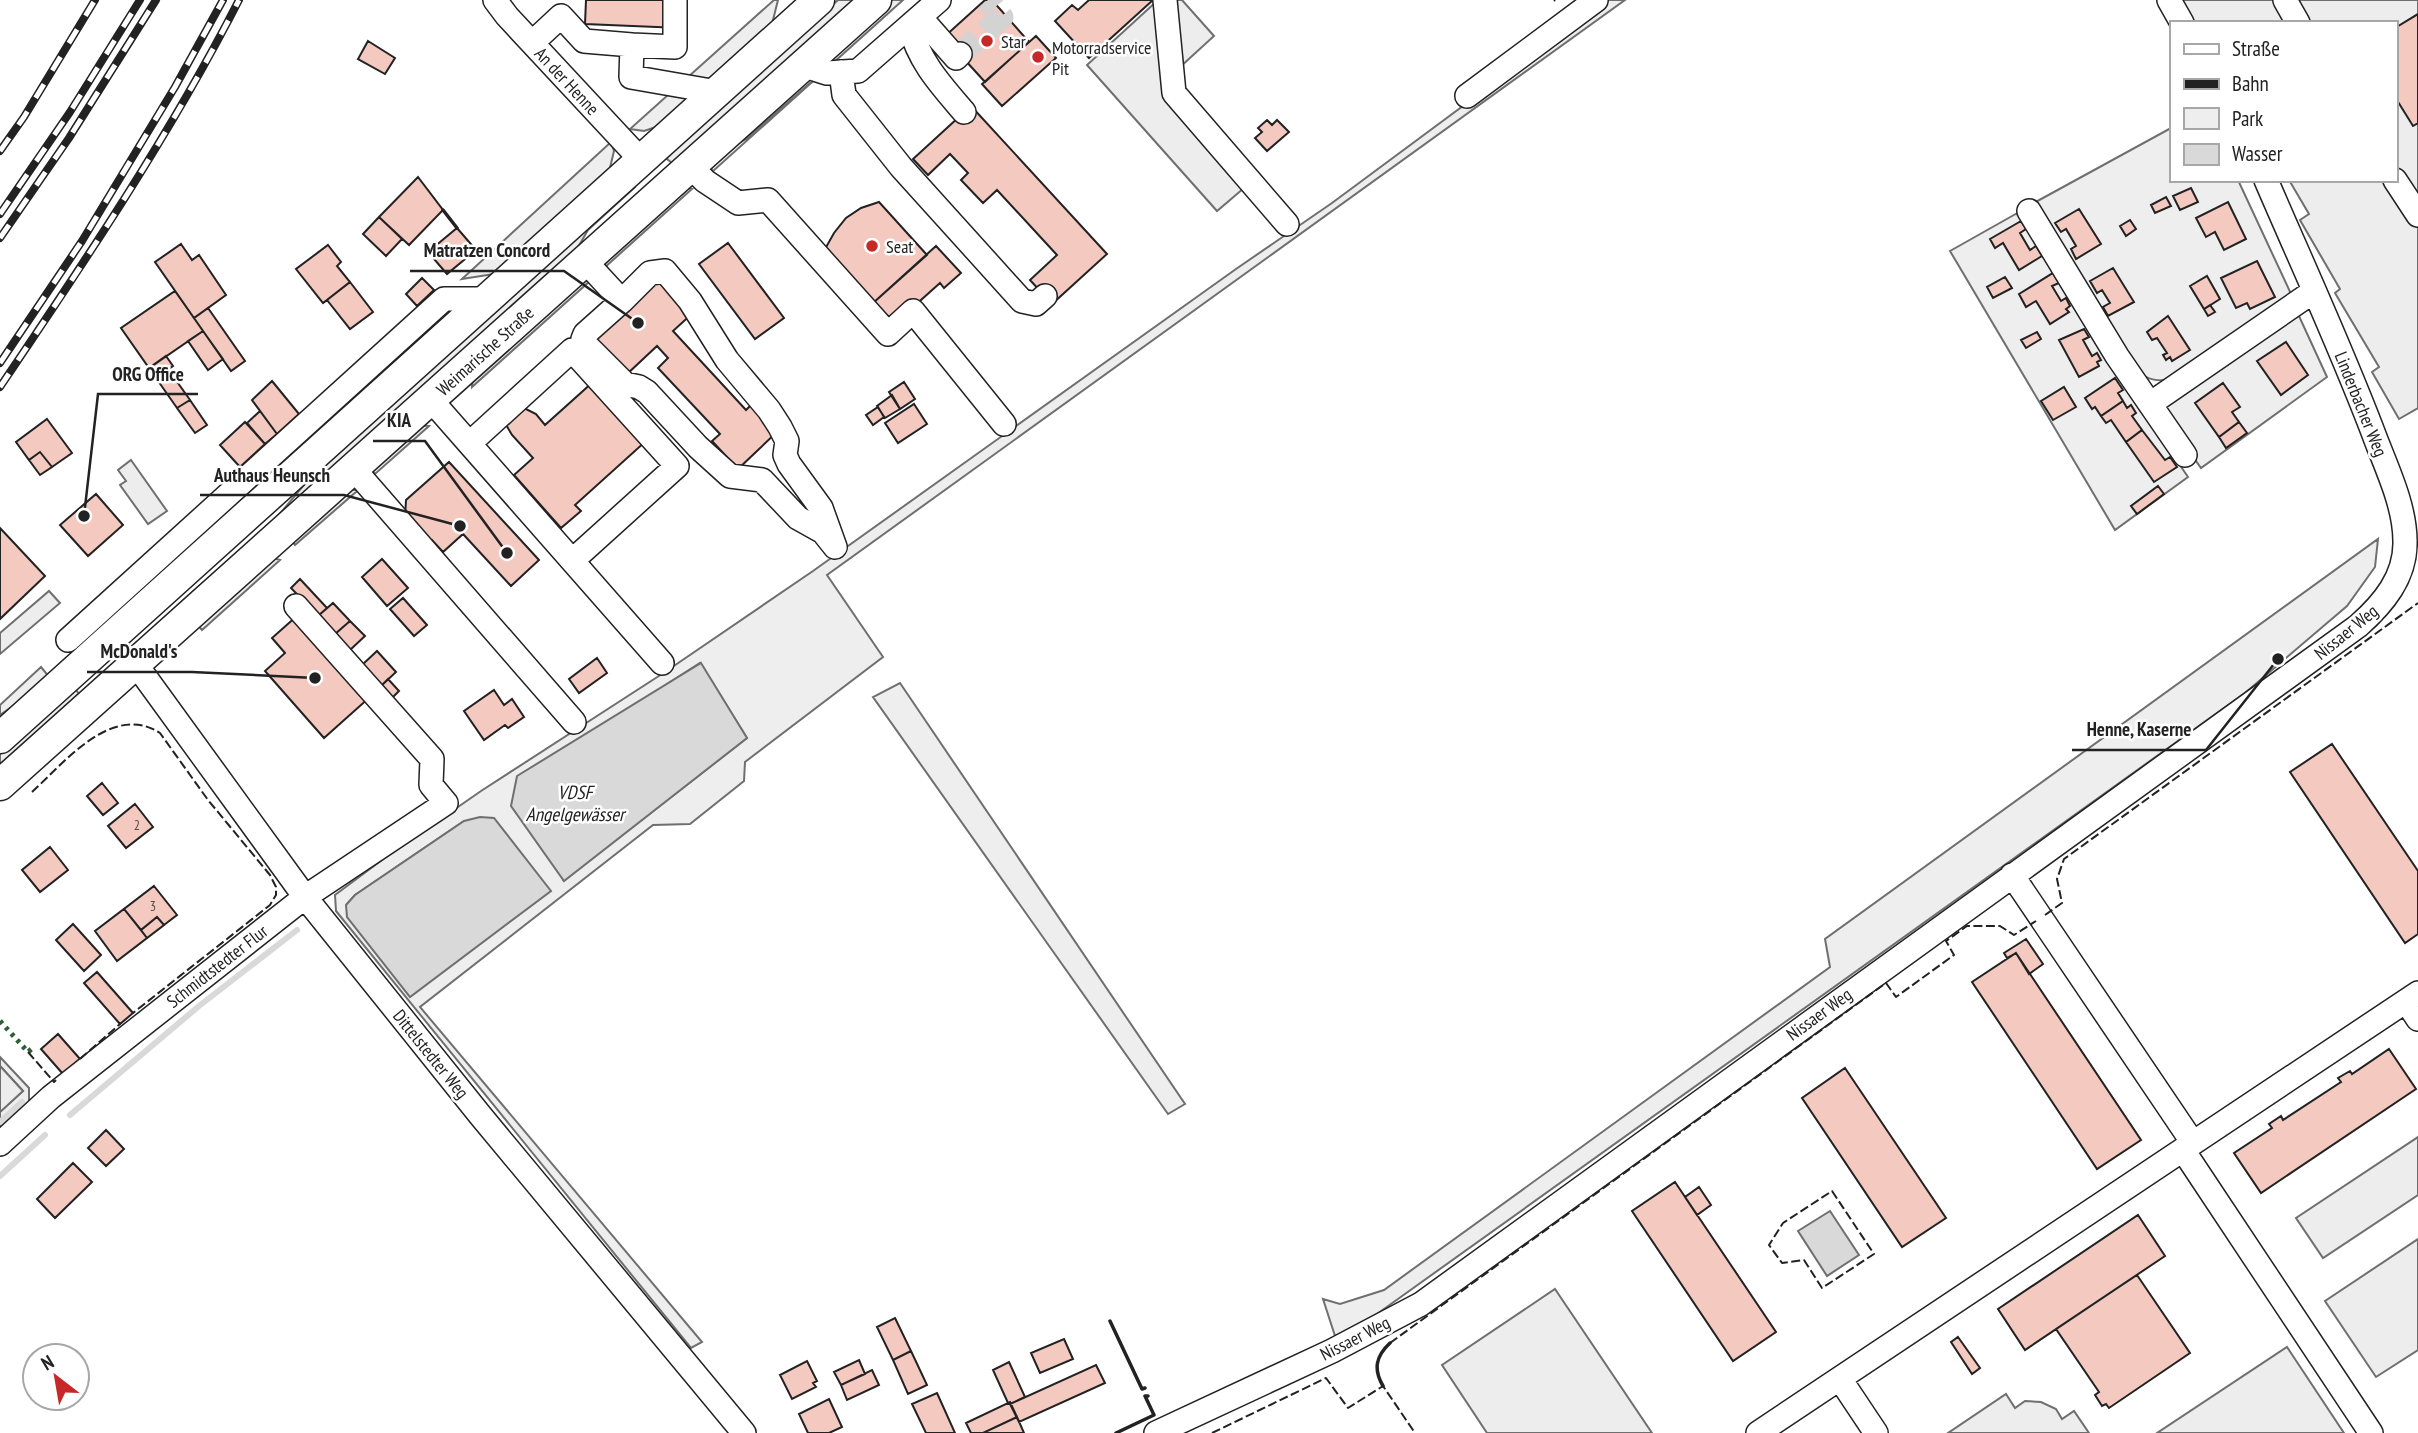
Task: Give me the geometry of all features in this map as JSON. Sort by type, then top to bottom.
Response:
[{"type":"main road","name":"Weimarische Straße","points":[[0,738],[112,637],[251,492],[488,299],[717,92],[792,12],[818,0]]},
{"type":"main road","name":"Weimarische Straße","points":[[0,785],[876,0]]},
{"type":"main road","points":[[642,161],[666,188]]},
{"type":"main road","points":[[112,637],[135,663]]},
{"type":"street","name":"An der Henne","points":[[495,0],[506,16],[642,161]]},
{"type":"street","points":[[532,43],[561,8],[584,41],[675,47],[675,0]]},
{"type":"street","points":[[803,65],[828,73],[858,71],[939,0]]},
{"type":"street","points":[[1165,0],[1174,93],[1287,224]]},
{"type":"street","points":[[2169,0],[2181,21]]},
{"type":"street","points":[[2285,0],[2297,21]]},
{"type":"street","points":[[1467,96],[1592,1]]},
{"type":"street","points":[[915,21],[956,58],[960,54]]},
{"type":"street","points":[[915,21],[919,54],[929,71],[964,112]]},
{"type":"street","points":[[632,45],[631,76],[717,92]]},
{"type":"street","points":[[841,72],[844,94],[901,167],[1022,301],[1036,304],[1045,296]]},
{"type":"street","points":[[690,166],[705,181],[738,203],[768,200],[888,334],[914,311],[1004,424]]},
{"type":"street","name":"Linderbacher Weg","points":[[2267,182],[2359,394],[2397,494],[2410,518]]},
{"type":"street","points":[[2396,182],[2418,215]]},
{"type":"street","points":[[2029,211],[2117,356],[2185,455]]},
{"type":"street","points":[[585,261],[622,301]]},
{"type":"street","points":[[665,271],[690,301],[727,360],[780,426],[786,441],[785,455],[789,464],[821,508],[835,547],[823,532],[798,519],[762,480],[730,476],[698,447],[648,392],[625,384],[585,344],[584,334],[650,273],[665,271]]},
{"type":"street","points":[[2150,404],[2314,291]]},
{"type":"street","points":[[470,443],[572,350],[677,466],[573,560]]},
{"type":"street","points":[[431,400],[662,663]]},
{"type":"street","points":[[762,480],[771,468],[789,464]]},
{"type":"street","points":[[353,468],[574,722]]},
{"type":"street","points":[[68,640],[94,616],[251,492]]},
{"type":"street","name":"Nissaer Weg","points":[[1156,1433],[1332,1351],[1421,1304],[2358,626],[2379,607],[2396,582],[2403,561],[2410,518]]},
{"type":"street","name":"Schmidtstedter Flur","points":[[0,1144],[51,1097],[305,897],[446,803],[431,785],[432,759],[296,606]]},
{"type":"street","points":[[94,616],[97,631],[112,637]]},
{"type":"street","name":"Dittelstedter Weg","points":[[135,663],[305,897],[480,1115],[744,1433]]},
{"type":"street","points":[[2012,875],[2371,1433]]},
{"type":"street","points":[[1758,1433],[2188,1146],[2414,1004]]},
{"type":"street","points":[[1840,1379],[1876,1433]]},
{"type":"green space","points":[[774,0],[778,0],[770,32],[656,127],[644,131],[630,129]]},
{"type":"green space","points":[[838,0],[857,0],[672,163],[667,159],[669,151]]},
{"type":"green space","points":[[889,0],[903,0],[833,63],[823,59]]},
{"type":"green space","points":[[1606,0],[1625,0],[827,575],[883,657],[745,762],[744,781],[690,824],[653,825],[420,1007],[702,1342],[691,1348],[336,911],[335,895],[481,791],[665,672],[813,571],[1332,203]],"holes":[[[700,663],[747,738],[563,881],[666,685]],[[464,821],[346,905],[355,895]]]},
{"type":"green space","points":[[810,83],[712,172],[711,161],[746,139]]},
{"type":"green space","points":[[2170,129],[2170,182],[2239,182],[2292,296],[2169,380],[2149,378],[2138,372],[2032,204]]},
{"type":"green space","points":[[611,142],[614,151],[609,172],[500,273],[462,279]]},
{"type":"green space","points":[[633,184],[635,187],[588,230],[577,249],[181,607],[178,605],[278,516],[318,468]]},
{"type":"green space","points":[[680,187],[692,189],[604,268],[605,256]]},
{"type":"green space","points":[[2021,211],[2113,367],[2188,477],[2115,530],[1950,251]]},
{"type":"green space","points":[[578,279],[591,280],[472,387],[473,374]]},
{"type":"green space","points":[[451,309],[455,314],[269,479],[265,475],[436,312]]},
{"type":"green space","points":[[2294,314],[2299,316],[2327,377],[2201,468],[2162,413],[2165,401]]},
{"type":"green space","points":[[416,425],[429,426],[375,474],[372,471]]},
{"type":"green space","points":[[347,487],[357,491],[295,545],[292,541]]},
{"type":"green space","points":[[2378,539],[2375,567],[2347,606],[2245,693],[1377,1314],[1336,1339],[1323,1299],[1340,1304],[1384,1290],[1830,967],[1825,939]]},
{"type":"green space","points":[[269,557],[280,560],[202,630],[196,623]]},
{"type":"green space","points":[[41,667],[50,678],[0,715],[0,705]]},
{"type":"green space","points":[[900,683],[1185,1104],[1168,1114],[873,697]]},
{"type":"green space","points":[[74,687],[79,694],[0,770],[0,753]]},
{"type":"green space","points":[[0,1057],[29,1088],[29,1105],[0,1131],[0,1112],[23,1091],[0,1066]]},
{"type":"shaded area","points":[[1158,0],[1182,0],[1214,36],[1179,68],[1180,86],[1257,177],[1217,211],[1087,65]]},
{"type":"shaded area","points":[[2418,0],[2418,408],[2399,419],[2372,372],[2379,367],[2335,293],[2340,289],[2300,220],[2309,214],[2290,182],[2397,182],[2397,21],[2194,21],[2182,1]]},
{"type":"shaded area","points":[[131,460],[167,511],[148,524],[120,485],[126,481],[118,470]]},
{"type":"shaded area","points":[[49,591],[60,603],[0,654],[0,633]]},
{"type":"shaded area","points":[[0,1066],[23,1091],[0,1112]]},
{"type":"shaded area","points":[[2418,1137],[2418,1195],[2323,1258],[2296,1218]]},
{"type":"shaded area","points":[[2418,1239],[2418,1350],[2376,1377],[2325,1301]]},
{"type":"shaded area","points":[[1555,1289],[1652,1433],[1487,1433],[1442,1365]]},
{"type":"shaded area","points":[[2287,1347],[2344,1433],[2157,1433]]},
{"type":"shaded area","points":[[2006,1394],[2015,1408],[2025,1401],[2041,1402],[2056,1409],[2062,1419],[2074,1411],[2089,1433],[1948,1433]]},
{"type":"water","name":"VDSF Angelgewässer","points":[[701,663],[747,738],[564,881],[511,806],[517,776]]},
{"type":"water","name":"VDSF Angelgewässer","points":[[480,817],[494,818],[551,891],[410,997],[347,917],[346,905],[355,895],[464,821]]},
{"type":"water","points":[[1830,1211],[1859,1255],[1827,1276],[1798,1231]]},
{"type":"building","points":[[586,0],[681,0],[680,28],[585,24]]},
{"type":"building","points":[[985,0],[992,0],[1029,42],[985,82],[944,37]]},
{"type":"building","points":[[1089,0],[1153,0],[1089,58],[1055,21],[1072,5],[1078,10]]},
{"type":"building","points":[[2418,14],[2418,123],[2413,126],[2397,100],[2397,27]]},
{"type":"building","points":[[1036,36],[1056,58],[1002,106],[982,84]]},
{"type":"building","points":[[368,41],[395,58],[385,74],[358,59]]},
{"type":"building","points":[[971,106],[1107,254],[1052,304],[1030,280],[1057,255],[997,190],[983,203],[961,180],[968,173],[950,154],[928,175],[913,159]]},
{"type":"building","points":[[1267,120],[1272,125],[1277,120],[1289,132],[1267,151],[1255,138],[1262,132],[1258,128]]},
{"type":"building","points":[[418,177],[443,210],[409,245],[379,217]]},
{"type":"building","points":[[2191,188],[2198,202],[2180,210],[2173,196]]},
{"type":"building","points":[[2166,197],[2171,206],[2155,213],[2151,205]]},
{"type":"building","points":[[879,202],[927,255],[873,303],[825,249],[846,218],[861,208]]},
{"type":"building","points":[[2228,202],[2246,239],[2224,250],[2215,232],[2206,237],[2196,218]]},
{"type":"building","points":[[2079,209],[2101,244],[2076,259],[2071,249],[2076,246],[2066,229],[2061,232],[2055,223]]},
{"type":"building","points":[[379,217],[402,239],[386,256],[363,234]]},
{"type":"building","points":[[2130,220],[2136,229],[2126,236],[2120,226]]},
{"type":"building","points":[[2021,221],[2026,229],[2020,233],[2030,250],[2036,246],[2042,256],[2019,270],[2003,243],[1995,248],[1990,239]]},
{"type":"building","points":[[457,228],[476,250],[447,274],[428,252]]},
{"type":"building","points":[[728,243],[784,318],[755,339],[699,264]]},
{"type":"building","points":[[181,244],[192,260],[199,255],[226,295],[194,318],[155,262]]},
{"type":"building","points":[[328,245],[341,262],[337,266],[350,282],[323,303],[296,269]]},
{"type":"building","points":[[936,246],[961,273],[944,288],[940,283],[893,325],[873,303]]},
{"type":"building","points":[[2257,261],[2275,297],[2250,309],[2247,303],[2236,308],[2221,278]]},
{"type":"building","points":[[2113,268],[2134,302],[2108,316],[2103,307],[2110,303],[2102,290],[2097,293],[2090,281]]},
{"type":"building","points":[[2053,273],[2059,283],[2052,286],[2061,301],[2066,298],[2070,306],[2066,309],[2069,312],[2050,324],[2036,301],[2026,307],[2019,294]]},
{"type":"building","points":[[2207,276],[2220,299],[2204,309],[2190,286]]},
{"type":"building","points":[[663,277],[695,311],[673,331],[746,410],[753,403],[778,431],[738,469],[712,441],[720,434],[658,368],[668,358],[657,346],[626,375],[594,341]]},
{"type":"building","points":[[2005,277],[2012,288],[1993,298],[1987,287]]},
{"type":"building","points":[[422,278],[434,290],[417,306],[406,294]]},
{"type":"building","points":[[350,282],[373,312],[350,329],[327,300]]},
{"type":"building","points":[[175,291],[203,331],[149,368],[121,328]]},
{"type":"building","points":[[2210,305],[2215,312],[2208,316],[2204,309]]},
{"type":"building","points":[[208,308],[245,361],[231,371],[194,318]]},
{"type":"building","points":[[2168,316],[2190,350],[2172,361],[2170,357],[2166,360],[2163,355],[2167,353],[2157,338],[2152,340],[2147,332]]},
{"type":"building","points":[[2084,329],[2089,337],[2083,340],[2092,356],[2097,353],[2101,360],[2097,362],[2099,366],[2079,377],[2059,340]]},
{"type":"building","points":[[203,331],[223,359],[208,370],[188,341]]},
{"type":"building","points":[[2037,332],[2041,339],[2026,348],[2021,340]]},
{"type":"building","points":[[2286,342],[2308,375],[2281,395],[2257,361]]},
{"type":"building","points":[[166,356],[173,366],[156,378],[149,368]]},
{"type":"building","points":[[168,369],[190,400],[177,408],[156,378]]},
{"type":"building","points":[[2115,378],[2123,390],[2118,393],[2123,401],[2101,416],[2085,398]]},
{"type":"building","points":[[272,381],[299,414],[277,434],[252,400]]},
{"type":"building","points":[[593,382],[646,441],[575,505],[581,511],[561,528],[514,475],[533,458],[505,423],[522,407],[536,414],[545,425]]},
{"type":"building","points":[[904,382],[915,399],[900,409],[889,392]]},
{"type":"building","points":[[2223,383],[2240,407],[2232,412],[2239,422],[2219,437],[2195,403]]},
{"type":"building","points":[[2064,387],[2076,407],[2053,420],[2041,401]]},
{"type":"building","points":[[892,395],[900,409],[885,418],[877,406]]},
{"type":"building","points":[[190,400],[207,425],[195,433],[177,408]]},
{"type":"building","points":[[2123,401],[2127,408],[2131,405],[2136,413],[2132,416],[2142,430],[2126,442],[2111,420],[2106,423],[2101,416]]},
{"type":"building","points":[[914,404],[927,424],[898,443],[885,423]]},
{"type":"building","points":[[878,407],[884,417],[873,425],[866,415]]},
{"type":"building","points":[[260,411],[277,434],[265,444],[247,423]]},
{"type":"building","points":[[47,419],[72,453],[52,467],[40,452],[29,460],[16,442]]},
{"type":"building","points":[[245,422],[265,444],[240,467],[220,445]]},
{"type":"building","points":[[2239,422],[2247,433],[2226,448],[2219,437]]},
{"type":"building","points":[[2142,430],[2165,460],[2170,457],[2177,467],[2154,482],[2126,442]]},
{"type":"building","points":[[40,452],[52,467],[40,475],[29,460]]},
{"type":"building","points":[[449,462],[539,560],[511,586],[463,534],[443,552],[432,540],[428,543],[405,518],[406,500]]},
{"type":"building","points":[[2158,486],[2164,494],[2137,514],[2131,506]]},
{"type":"building","points":[[96,494],[123,525],[88,556],[60,525]]},
{"type":"building","points":[[0,528],[45,576],[0,619]]},
{"type":"building","points":[[382,559],[408,588],[387,606],[362,577]]},
{"type":"building","points":[[300,579],[327,608],[318,616],[291,588]]},
{"type":"building","points":[[403,598],[427,625],[414,636],[390,609]]},
{"type":"building","points":[[333,603],[350,621],[335,634],[318,616]]},
{"type":"building","points":[[298,615],[370,697],[324,738],[265,671],[285,653],[272,638]]},
{"type":"building","points":[[350,621],[365,636],[350,650],[335,634]]},
{"type":"building","points":[[377,651],[396,672],[381,686],[362,665]]},
{"type":"building","points":[[597,658],[607,673],[579,693],[569,679]]},
{"type":"building","points":[[388,679],[399,691],[392,698],[381,686]]},
{"type":"building","points":[[494,690],[504,705],[512,699],[524,717],[508,728],[505,725],[484,740],[464,711]]},
{"type":"building","points":[[2332,744],[2418,871],[2418,934],[2405,943],[2290,772]]},
{"type":"building","points":[[102,783],[118,803],[103,815],[87,796]]},
{"type":"building","points":[[135,804],[153,827],[126,848],[108,826]]},
{"type":"building","points":[[50,847],[68,870],[40,892],[22,870]]},
{"type":"building","points":[[154,886],[177,915],[164,925],[157,917],[141,930],[124,909]]},
{"type":"building","points":[[124,909],[147,938],[117,961],[95,931]]},
{"type":"building","points":[[157,917],[164,925],[147,938],[141,930]]},
{"type":"building","points":[[73,924],[101,955],[84,971],[56,940]]},
{"type":"building","points":[[2026,939],[2043,964],[2029,974],[2016,953],[2007,958],[2004,953]]},
{"type":"building","points":[[2016,953],[2141,1140],[2097,1169],[1972,982]]},
{"type":"building","points":[[97,972],[133,1013],[120,1024],[84,983]]},
{"type":"building","points":[[58,1034],[80,1059],[63,1074],[41,1049]]},
{"type":"building","points":[[2389,1049],[2416,1089],[2261,1193],[2234,1153],[2272,1128],[2269,1124],[2281,1116],[2283,1120],[2341,1082],[2338,1078],[2350,1071],[2352,1074]]},
{"type":"building","points":[[1845,1068],[1946,1218],[1902,1247],[1802,1098]]},
{"type":"building","points":[[106,1130],[124,1149],[106,1166],[88,1148]]},
{"type":"building","points":[[73,1163],[92,1182],[55,1218],[37,1199]]},
{"type":"building","points":[[1675,1182],[1776,1332],[1733,1361],[1632,1211]]},
{"type":"building","points":[[1699,1187],[1711,1205],[1697,1215],[1685,1197]]},
{"type":"building","points":[[2138,1215],[2165,1256],[2025,1350],[1998,1309]]},
{"type":"building","points":[[2137,1275],[2190,1353],[2109,1408],[2106,1404],[2102,1406],[2095,1395],[2099,1392],[2056,1329]]},
{"type":"building","points":[[895,1318],[911,1351],[893,1360],[877,1327]]},
{"type":"building","points":[[1958,1337],[1980,1368],[1972,1374],[1951,1342]]},
{"type":"building","points":[[1064,1339],[1073,1359],[1040,1373],[1031,1353]]},
{"type":"building","points":[[911,1351],[927,1385],[908,1394],[893,1360]]},
{"type":"building","points":[[859,1360],[865,1374],[841,1385],[834,1372]]},
{"type":"building","points":[[807,1361],[817,1381],[813,1383],[816,1387],[792,1399],[780,1375]]},
{"type":"building","points":[[1009,1362],[1025,1397],[1010,1404],[993,1370]]},
{"type":"building","points":[[1096,1365],[1105,1383],[1019,1422],[1010,1404]]},
{"type":"building","points":[[872,1370],[879,1385],[847,1400],[841,1385]]},
{"type":"building","points":[[937,1393],[955,1433],[926,1433],[912,1404]]},
{"type":"building","points":[[829,1399],[842,1427],[829,1433],[808,1433],[799,1414]]},
{"type":"building","points":[[1010,1402],[1017,1417],[983,1433],[971,1433],[966,1423]]},
{"type":"building","points":[[1017,1417],[1024,1433],[983,1433]]},
{"type":"waterway","points":[[70,1115],[199,1006],[297,930]]},
{"type":"waterway","points":[[0,1122],[22,1102]]},
{"type":"waterway","points":[[0,1176],[45,1135]]},
{"type":"tunnel","points":[[960,54],[1002,17],[988,0]]},
{"type":"railway","points":[[0,151],[24,117],[95,0]]},
{"type":"railway","points":[[0,214],[70,112],[140,0]]},
{"type":"railway","points":[[0,238],[69,138],[156,0]]},
{"type":"railway","points":[[0,363],[82,241],[175,87],[223,0]]},
{"type":"railway","points":[[0,387],[95,245],[155,149],[239,0]]},
{"type":"hedge","points":[[0,1021],[28,1052],[35,1046]]},
{"type":"fence","points":[[2045,915],[2062,903],[2057,879],[2064,859],[2418,603]]},
{"type":"fence","points":[[32,792],[90,740],[107,730],[124,725],[142,725],[160,733],[208,800],[270,875],[276,887],[276,895],[270,905],[133,1013]]},
{"type":"fence","points":[[1390,1343],[1886,983],[1896,997],[1954,955],[1946,941],[1967,926],[2000,926],[2014,935],[2036,921]]},
{"type":"fence","points":[[80,1059],[120,1024]]},
{"type":"fence","points":[[28,1052],[54,1082],[56,1080]]},
{"type":"fence","points":[[1832,1191],[1874,1254],[1822,1288],[1804,1260],[1782,1263],[1769,1245],[1783,1223],[1832,1191]]},
{"type":"fence","points":[[1212,1433],[1326,1378],[1348,1408],[1383,1386],[1415,1433]]},
{"type":"wall","points":[[443,210],[457,228]]},
{"type":"wall","points":[[1110,1321],[1142,1389],[1145,1388]]},
{"type":"wall","points":[[1383,1386],[1377,1368],[1379,1358],[1390,1343]]},
{"type":"wall","points":[[1116,1433],[1154,1415],[1145,1396],[1148,1396]]},
{"type":"place","name":"Star","points":[[987,41]]},
{"type":"place","name":"Motorradservice Pit","points":[[1038,57]]},
{"type":"place","name":"Seat","points":[[872,246]]},
{"type":"place","name":"Matratzen Concord","points":[[638,323]]},
{"type":"place","name":"ORG Office","points":[[84,516]]},
{"type":"place","name":"Authaus Heunsch","points":[[460,526]]},
{"type":"place","name":"KIA","points":[[507,553]]},
{"type":"place","name":"Henne, Kaserne","points":[[2278,659]]},
{"type":"place","name":"McDonald's","points":[[315,678]]}]
